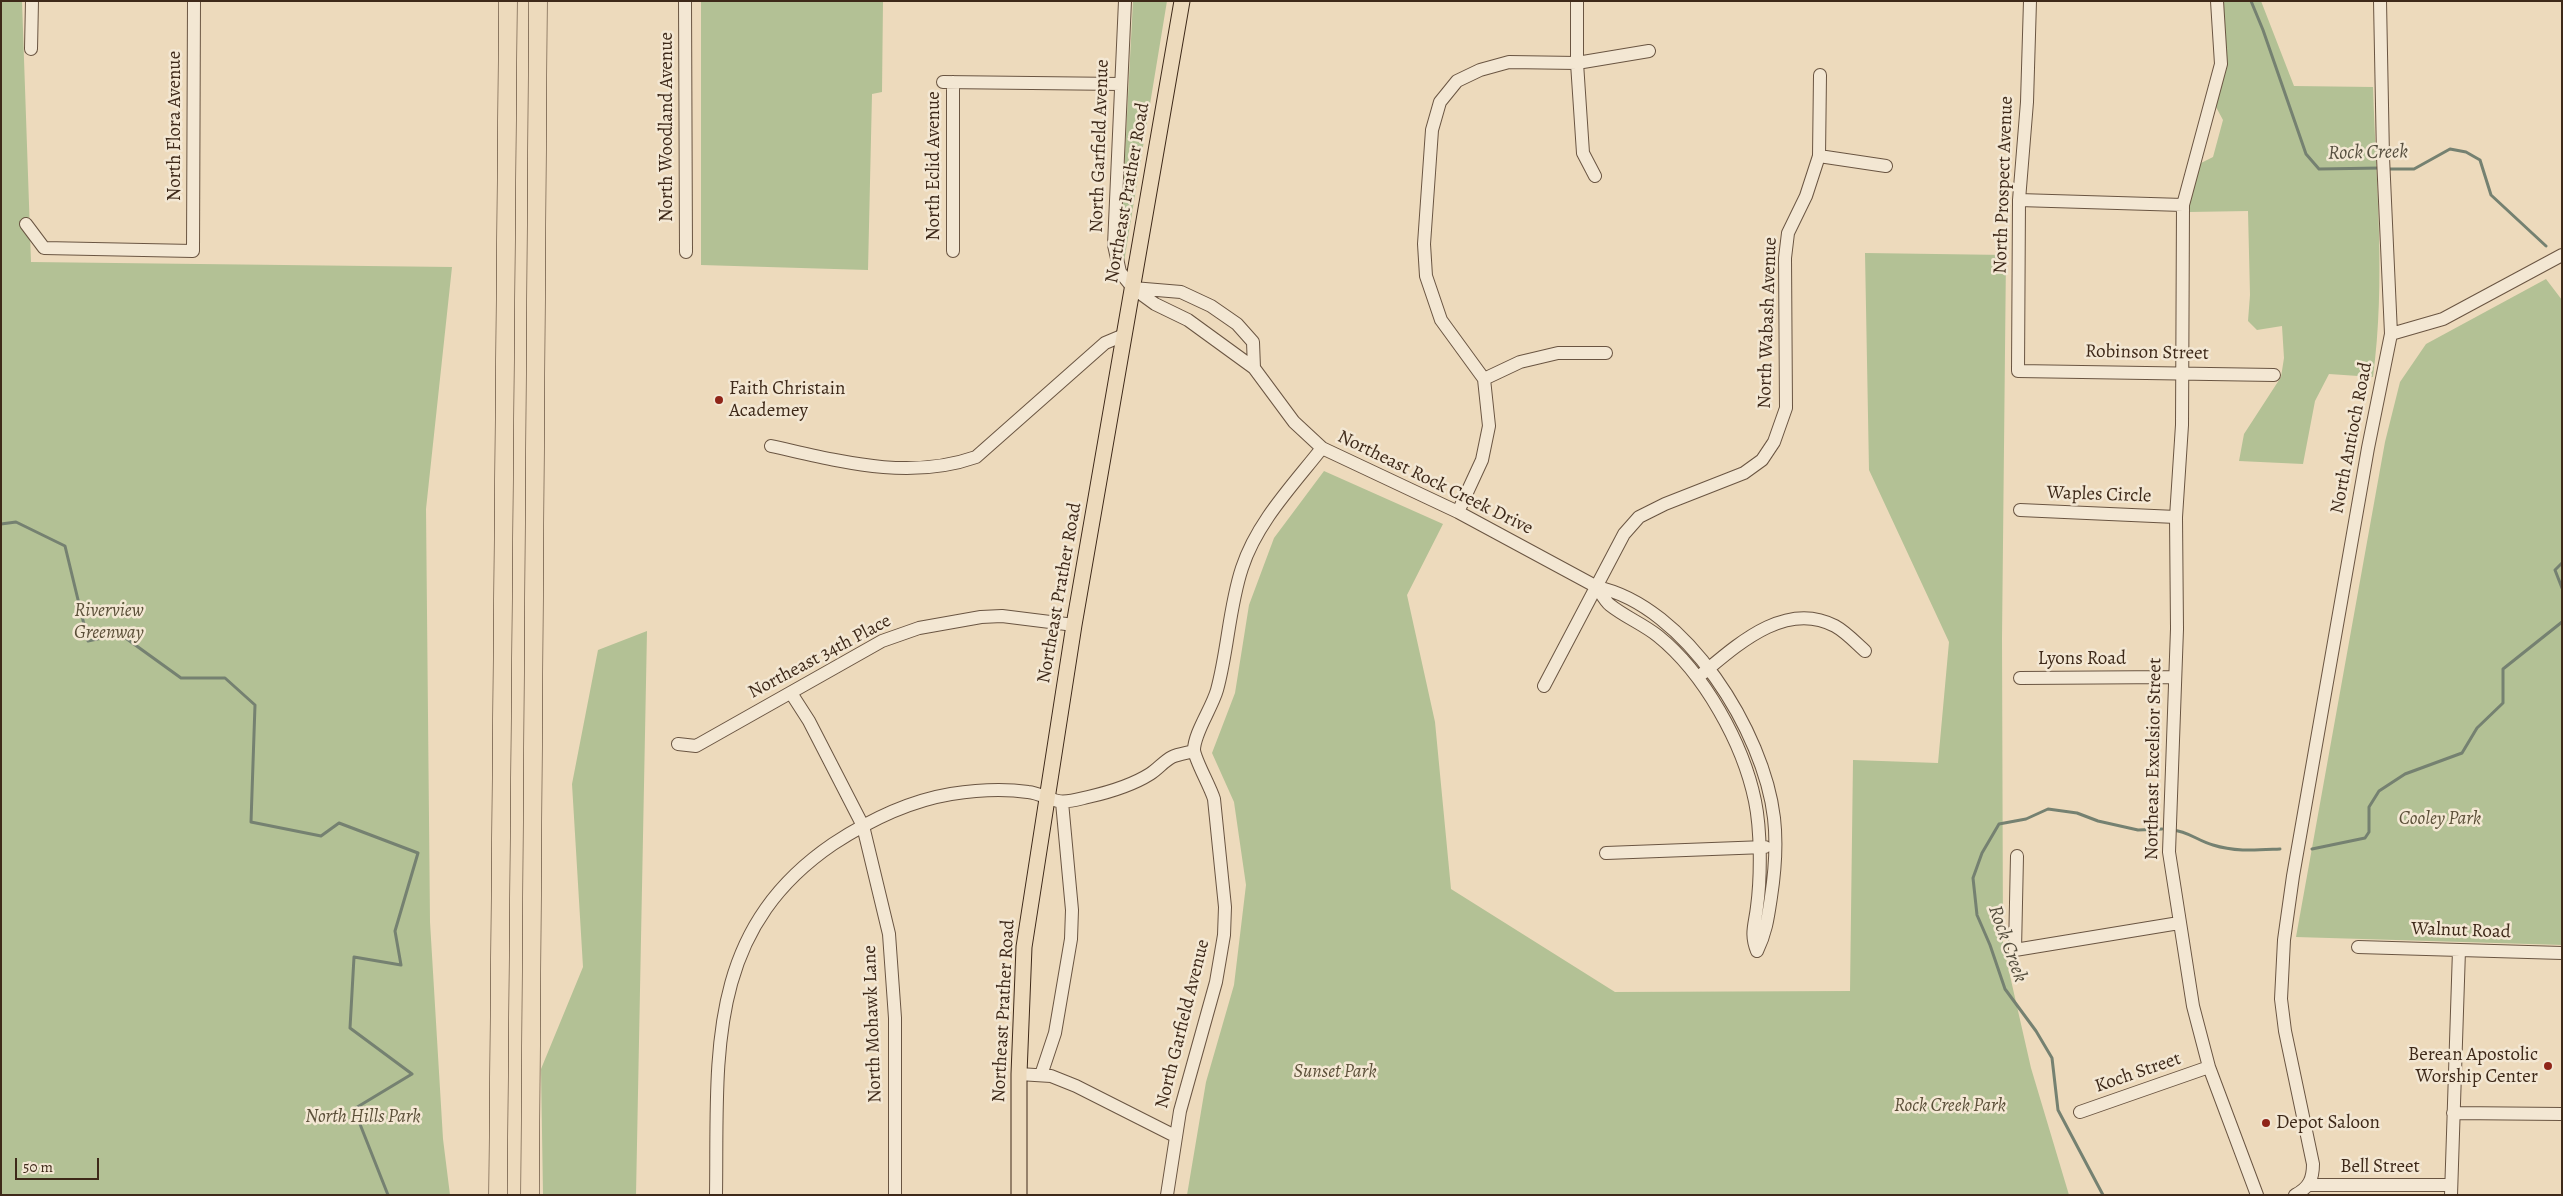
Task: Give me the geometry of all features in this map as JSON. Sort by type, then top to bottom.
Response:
[{"type":"highway","points":[[498,1195],[508,1]]},
{"type":"highway","points":[[530,1195],[538,1]]},
{"type":"main road","name":"Northeast Prather Road","points":[[1019,1195],[1019,1074],[1024,947],[1074,625],[1182,1]]},
{"type":"street","points":[[31,49],[32,1]]},
{"type":"street","name":"North Flora Avenue","points":[[26,224],[44,248],[193,251],[194,1]]},
{"type":"street","name":"North Woodland Avenue","points":[[685,1],[686,252]]},
{"type":"street","name":"North Garfield Avenue","points":[[1125,1],[1114,245],[1120,272],[1133,288]]},
{"type":"street","points":[[1577,1],[1577,62],[1583,153],[1595,176]]},
{"type":"street","name":"North Prospect Avenue","points":[[2018,371],[2019,200],[2027,102],[2030,1]]},
{"type":"street","name":"Northeast Excelsior Street","points":[[2217,1],[2220,64],[2183,206],[2182,425],[2176,517],[2175,677],[2168,852],[2178,923],[2193,1006],[2208,1067],[2257,1195]]},
{"type":"street","name":"North Antioch Road","points":[[2313,1190],[2313,1164],[2285,1031],[2282,999],[2284,940],[2293,876],[2368,448],[2391,334],[2383,157],[2380,1]]},
{"type":"street","points":[[1458,512],[1482,460],[1489,426],[1484,379],[1441,320],[1426,276],[1424,244],[1432,130],[1440,102],[1457,81],[1480,70],[1509,62],[1577,62],[1649,51]]},
{"type":"street","name":"North Wabash Avenue","points":[[1544,686],[1624,534],[1639,517],[1665,504],[1744,473],[1762,460],[1774,442],[1786,408],[1785,258],[1788,233],[1806,196],[1819,156],[1820,76]]},
{"type":"street","name":"North Eclid Avenue","points":[[953,251],[948,82],[1120,84]]},
{"type":"street","points":[[1819,156],[1886,166]]},
{"type":"street","points":[[2019,200],[2183,206]]},
{"type":"street","points":[[2391,334],[2443,319],[2562,255]]},
{"type":"street","points":[[1133,288],[1181,292],[1211,306],[1237,324],[1253,342],[1254,368]]},
{"type":"street","name":"Northeast Rock Creek Drive","points":[[1133,288],[1155,304],[1196,325],[1254,368],[1294,422],[1322,448],[1458,512],[1597,587],[1613,590],[1638,604],[1679,633],[1723,688],[1752,738],[1765,778],[1774,818],[1776,865],[1766,934],[1757,951],[1752,938],[1757,907],[1758,847],[1756,802],[1744,760],[1725,722],[1697,679],[1675,652],[1657,635],[1609,605],[1597,587]]},
{"type":"street","points":[[771,446],[865,466],[925,468],[952,466],[976,457],[1105,343],[1124,336]]},
{"type":"street","points":[[1484,379],[1520,362],[1558,354],[1606,353]]},
{"type":"street","name":"Robinson Street","points":[[2018,371],[2183,372],[2274,375]]},
{"type":"street","points":[[716,1195],[718,1048],[721,1020],[733,974],[758,922],[792,876],[820,853],[863,826],[927,799],[949,794],[999,789],[1046,796],[1062,802],[1118,790],[1151,773],[1171,758],[1194,751],[1196,740],[1217,691],[1242,568],[1264,524],[1322,448]]},
{"type":"street","name":"Waples Circle","points":[[2020,510],[2176,517]]},
{"type":"street","name":"Northeast 34th Place","points":[[678,744],[696,746],[882,641],[919,628],[982,617],[1002,616],[1074,625]]},
{"type":"street","points":[[1697,679],[1767,626],[1790,618],[1811,619],[1835,626],[1865,651]]},
{"type":"street","name":"Lyons Road","points":[[2020,678],[2175,677]]},
{"type":"street","name":"North Mohawk Lane","points":[[792,693],[809,721],[863,826],[883,906],[891,956],[895,1018],[895,1195]]},
{"type":"street","name":"North Garfield Avenue","points":[[1167,1195],[1175,1136],[1216,982],[1224,935],[1225,907],[1214,799],[1209,782],[1194,751]]},
{"type":"street","points":[[1041,1075],[1055,1033],[1071,939],[1072,910],[1062,802]]},
{"type":"street","points":[[1606,853],[1775,846]]},
{"type":"street","points":[[2017,856],[2015,950],[2178,923]]},
{"type":"street","name":"Walnut Road","points":[[2358,947],[2562,953]]},
{"type":"street","points":[[2451,1190],[2460,950]]},
{"type":"street","name":"Koch Street","points":[[2080,1112],[2208,1067]]},
{"type":"street","points":[[1019,1074],[1041,1075],[1076,1086],[1175,1136]]},
{"type":"street","points":[[2453,1113],[2562,1114]]},
{"type":"street","points":[[2295,1195],[2313,1190]]},
{"type":"street","name":"Bell Street","points":[[2313,1190],[2451,1190]]},
{"type":"green space","points":[[1,1],[22,1],[31,262],[452,267],[426,509],[430,922],[443,1139],[450,1195],[1,1195]]},
{"type":"green space","points":[[701,1],[883,1],[882,92],[872,94],[868,270],[701,265]]},
{"type":"green space","points":[[1133,1],[1167,1],[1124,262],[1121,231]]},
{"type":"green space","points":[[2221,1],[2261,1],[2294,86],[2373,87],[2380,268],[2377,341],[2373,377],[2329,374],[2315,401],[2303,464],[2239,461],[2244,434],[2281,377],[2284,358],[2282,326],[2257,330],[2248,321],[2250,295],[2248,211],[2189,212],[2189,200],[2201,163],[2213,157],[2223,120],[2216,107],[2225,66]]},
{"type":"green space","points":[[1865,253],[2006,255],[2002,638],[2003,945],[2031,1068],[2069,1195],[1187,1195],[1206,1082],[1234,985],[1246,885],[1234,802],[1212,753],[1235,693],[1249,605],[1274,538],[1324,471],[1443,524],[1407,595],[1435,722],[1451,889],[1615,992],[1850,991],[1853,760],[1938,763],[1949,642],[1869,470]]},
{"type":"green space","name":"Cooley Park","points":[[2546,279],[2562,300],[2562,945],[2296,937],[2385,442],[2400,382],[2426,344]]},
{"type":"green space","points":[[647,631],[636,1195],[543,1195],[541,1069],[583,967],[572,784],[598,650]]},
{"type":"waterway","name":"Rock Creek","points":[[2251,1],[2306,154],[2319,169],[2381,168]]},
{"type":"waterway","name":"Rock Creek","points":[[2388,169],[2414,169],[2450,149],[2466,152],[2480,160],[2491,195],[2546,246]]},
{"type":"waterway","points":[[1,524],[16,522],[65,546],[88,641],[120,634],[181,678],[225,678],[255,705],[251,822],[321,836],[339,823],[418,853],[395,931],[401,965],[354,957],[350,1028],[412,1074],[354,1109],[388,1195]]},
{"type":"waterway","name":"Rock Creek","points":[[2562,563],[2555,570],[2562,588]]},
{"type":"waterway","name":"Rock Creek","points":[[2312,849],[2365,838],[2369,832],[2369,807],[2379,791],[2405,774],[2462,753],[2477,728],[2503,703],[2503,669],[2562,622]]},
{"type":"waterway","name":"Rock Creek","points":[[2103,1195],[2058,1110],[2052,1058],[2036,1031],[2005,989],[1990,945],[1977,915],[1973,878],[1982,853],[1999,824],[2026,819],[2048,809],[2077,813],[2098,821],[2138,830],[2162,829]]},
{"type":"waterway","name":"Rock Creek","points":[[2172,830],[2183,832],[2208,843],[2230,849],[2280,849]]},
{"type":"place","name":"Faith Christain Academey","points":[[719,400]]},
{"type":"place","name":"Berean Apostolic Worship Center","points":[[2548,1066]]},
{"type":"place","name":"Depot Saloon","points":[[2266,1123]]},
{"type":"park label","name":"Riverview Greenway","points":[[109,622]]},
{"type":"park label","name":"Sunset Park","points":[[1335,1072]]},
{"type":"park label","name":"Rock Creek Park","points":[[1950,1106]]},
{"type":"park label","name":"North Hills Park","points":[[363,1117]]}]
